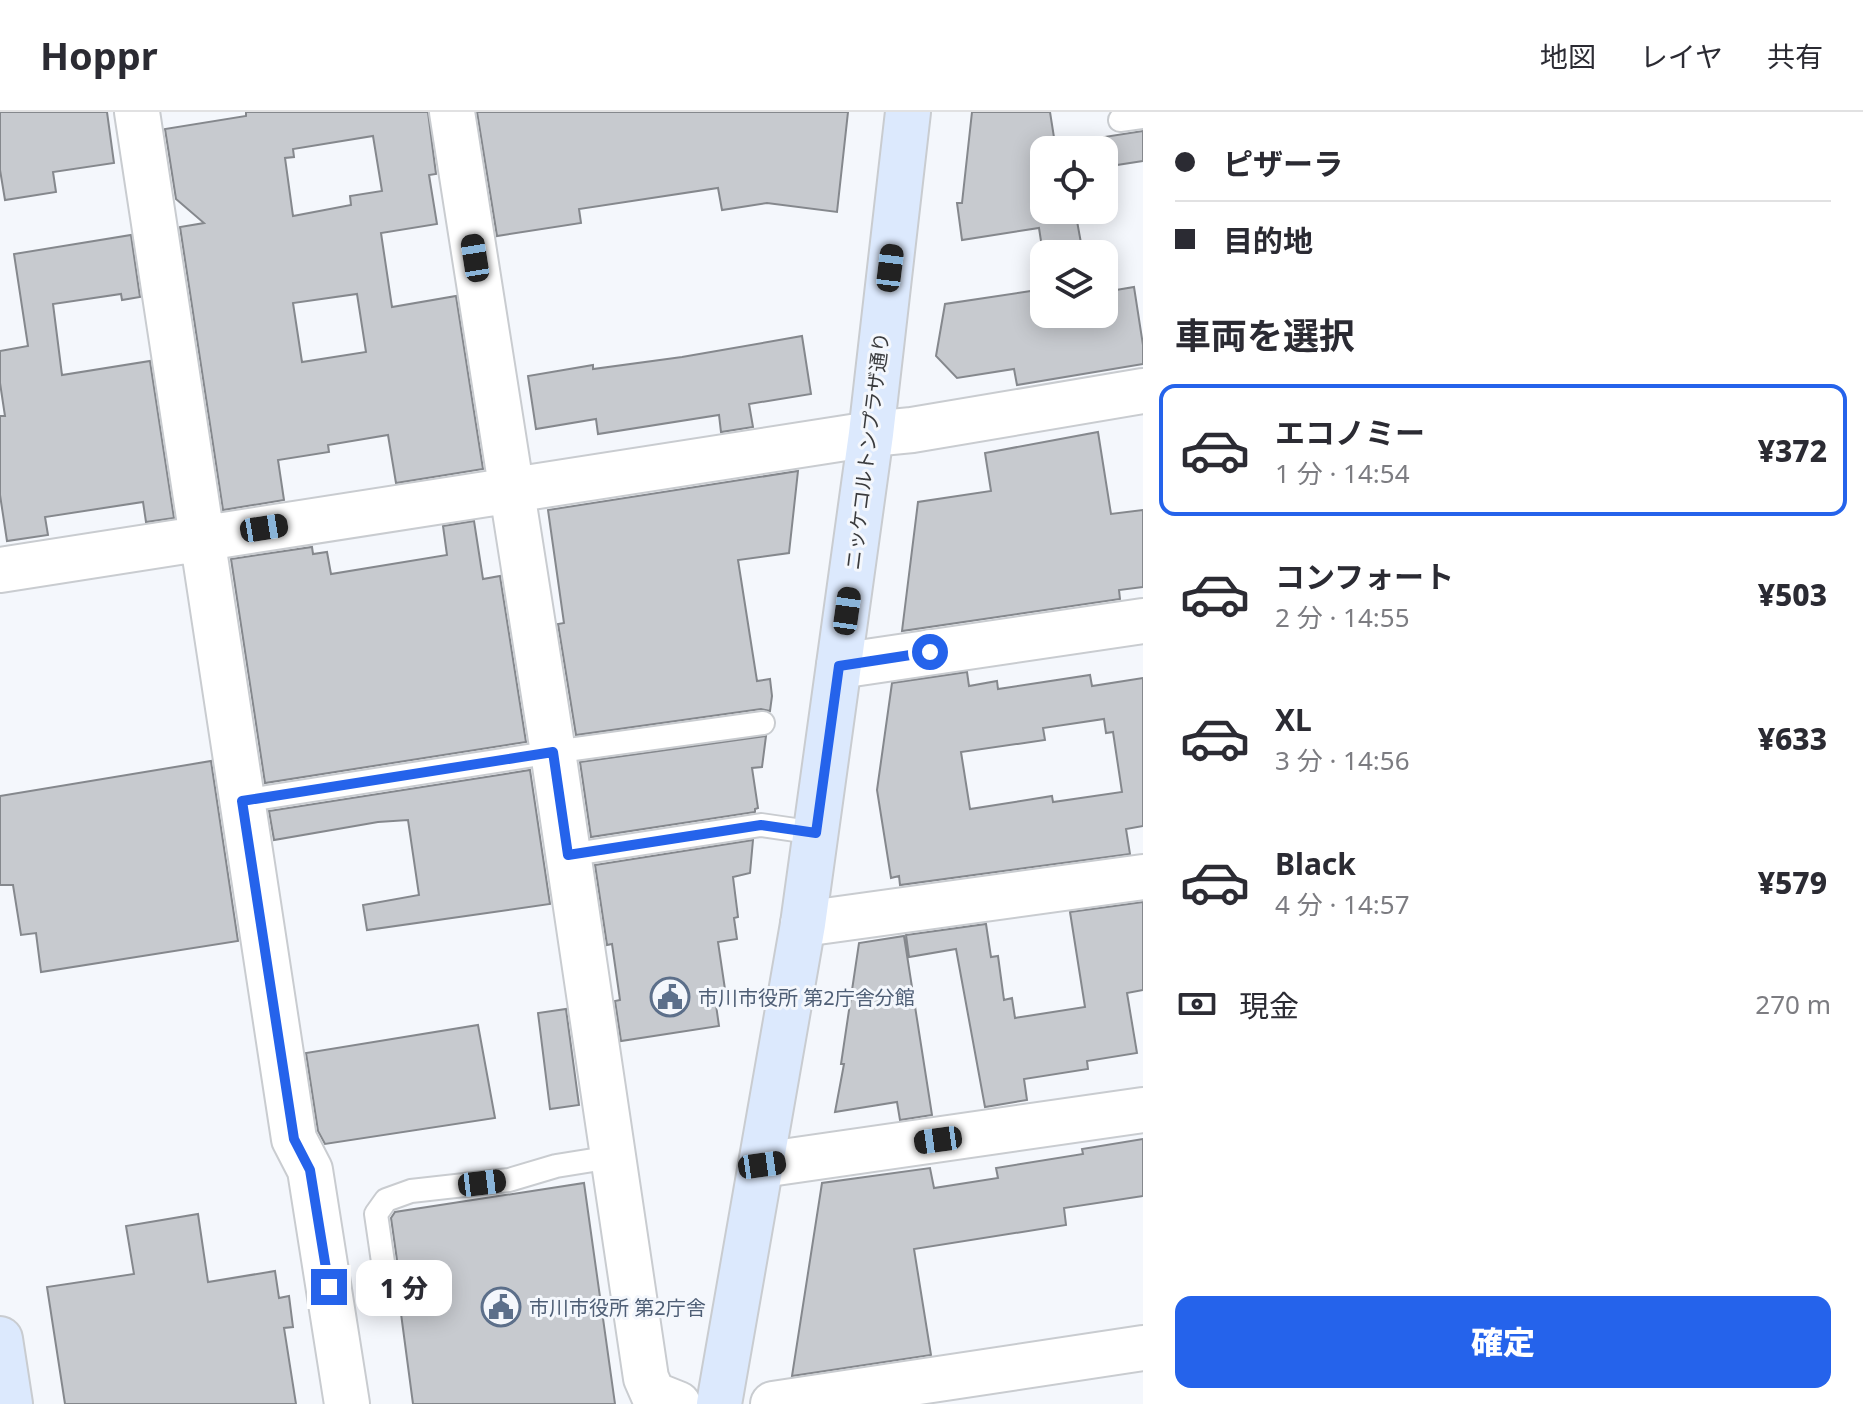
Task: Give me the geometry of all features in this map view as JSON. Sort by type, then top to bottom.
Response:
[{"type":"street","points":[[137,112],[294,1139],[310,1170],[347,1404]]},
{"type":"street","points":[[452,112],[553,752],[646,1378],[653,1394],[678,1404]]},
{"type":"street","name":"ニッケコルトンプラザ通り","points":[[719,1404],[803,924],[871,434],[908,112]]},
{"type":"street","points":[[0,570],[912,430],[1143,391]]},
{"type":"street","points":[[839,666],[1143,621]]},
{"type":"street","points":[[803,924],[1143,877]]},
{"type":"street","points":[[762,1165],[1143,1110]]},
{"type":"street","points":[[0,1339],[10,1404]]},
{"type":"street","points":[[773,1404],[1143,1348]]},
{"type":"lane","points":[[1120,120],[1143,117]]},
{"type":"lane","points":[[242,801],[553,752],[763,723]]},
{"type":"lane","points":[[568,855],[761,825],[816,833]]},
{"type":"lane","points":[[384,1269],[376,1214],[386,1200],[411,1191],[456,1192],[510,1184],[556,1166],[612,1157]]},
{"type":"building","points":[[0,112],[107,112],[114,163],[53,172],[56,192],[5,200],[0,170]]},
{"type":"building","points":[[246,112],[428,112],[436,174],[429,175],[437,224],[381,233],[392,307],[456,296],[483,469],[396,483],[388,435],[328,445],[329,452],[278,460],[284,500],[223,510],[180,227],[204,223],[176,199],[165,129],[246,116]],"holes":[[[373,136],[382,191],[350,196],[351,205],[293,216],[285,158],[294,157],[293,149]],[[357,294],[366,352],[302,362],[293,303]]]},
{"type":"building","points":[[477,112],[848,112],[837,212],[767,203],[722,210],[718,188],[579,209],[581,223],[497,236]]},
{"type":"building","points":[[972,112],[1050,112],[1054,136],[1030,136],[1030,224],[1078,224],[1080,240],[1041,240],[1039,228],[962,240],[957,203],[962,203]]},
{"type":"building","points":[[1143,131],[1143,161],[1118,165],[1118,136],[1110,136]]},
{"type":"building","points":[[131,235],[140,297],[122,300],[121,294],[53,304],[62,375],[150,361],[174,518],[146,522],[143,502],[45,517],[48,535],[7,541],[0,495],[0,416],[5,416],[0,383],[0,351],[28,346],[14,254]]},
{"type":"building","points":[[1134,287],[1143,364],[1017,385],[1014,369],[957,378],[936,356],[945,304],[1030,291],[1030,328],[1118,328],[1118,290]]},
{"type":"building","points":[[802,336],[811,394],[749,404],[753,427],[721,432],[719,415],[598,434],[596,419],[536,429],[528,376],[593,365],[593,369],[682,357]]},
{"type":"building","points":[[1098,432],[1111,514],[1143,510],[1143,587],[1119,590],[1120,599],[902,631],[918,502],[991,491],[985,453]]},
{"type":"building","points":[[798,471],[789,553],[738,560],[757,681],[770,679],[770,711],[761,709],[576,735],[558,624],[564,623],[548,510]]},
{"type":"building","points":[[474,521],[483,579],[500,576],[526,742],[265,783],[231,559],[312,547],[313,554],[327,552],[331,574],[447,555],[443,526]]},
{"type":"building","points":[[967,672],[969,686],[997,681],[998,689],[1090,675],[1092,686],[1143,678],[1143,826],[1126,829],[1130,854],[900,885],[899,876],[891,878],[877,790],[892,683]],"holes":[[[1104,719],[1106,733],[1113,732],[1122,792],[1053,802],[1052,796],[970,809],[961,752],[1045,740],[1043,728]]]},
{"type":"building","points":[[766,736],[762,767],[752,768],[758,808],[755,812],[591,837],[580,762]]},
{"type":"building","points":[[211,761],[238,941],[41,972],[36,933],[21,935],[13,885],[0,885],[0,796]]},
{"type":"building","points":[[530,770],[550,904],[367,930],[363,905],[419,895],[408,820],[378,822],[274,840],[269,811]]},
{"type":"building","points":[[753,840],[750,873],[733,877],[738,917],[734,918],[737,939],[718,942],[726,996],[715,998],[719,1026],[621,1041],[615,1001],[620,1000],[612,944],[607,945],[595,865]]},
{"type":"building","points":[[1143,902],[1143,990],[1127,993],[1137,1053],[1087,1061],[1088,1069],[1024,1079],[1027,1100],[985,1107],[956,949],[909,957],[906,935],[986,924],[991,957],[998,956],[1004,1000],[1012,998],[1015,1018],[1085,1007],[1070,912]]},
{"type":"building","points":[[904,936],[932,1115],[900,1120],[897,1102],[835,1112],[859,943]]},
{"type":"building","points":[[566,1009],[579,1105],[550,1109],[538,1013]]},
{"type":"building","points":[[478,1025],[495,1118],[325,1144],[318,1131],[306,1053]]},
{"type":"building","points":[[1143,1139],[1143,1196],[1064,1208],[1066,1225],[914,1249],[931,1355],[792,1376],[822,1183],[930,1168],[934,1188],[998,1178],[996,1168],[1083,1154],[1082,1149]]},
{"type":"building","name":"市川市役所 第2庁舎","points":[[584,1183],[615,1404],[413,1404],[396,1276],[398,1267],[391,1218],[395,1212]]},
{"type":"building","points":[[198,1214],[208,1282],[275,1271],[279,1298],[289,1296],[293,1327],[284,1328],[296,1404],[65,1404],[47,1287],[134,1274],[126,1226]]},
{"type":"place","name":"市川市役所 第2庁舎分館","points":[[670,997]]},
{"type":"place","name":"市川市役所 第2庁舎","points":[[501,1307]]},
{"type":"route","points":[[329,1287],[310,1170],[294,1139],[242,801],[553,752],[568,855],[761,825],[816,833],[839,666],[930,652]]}]
